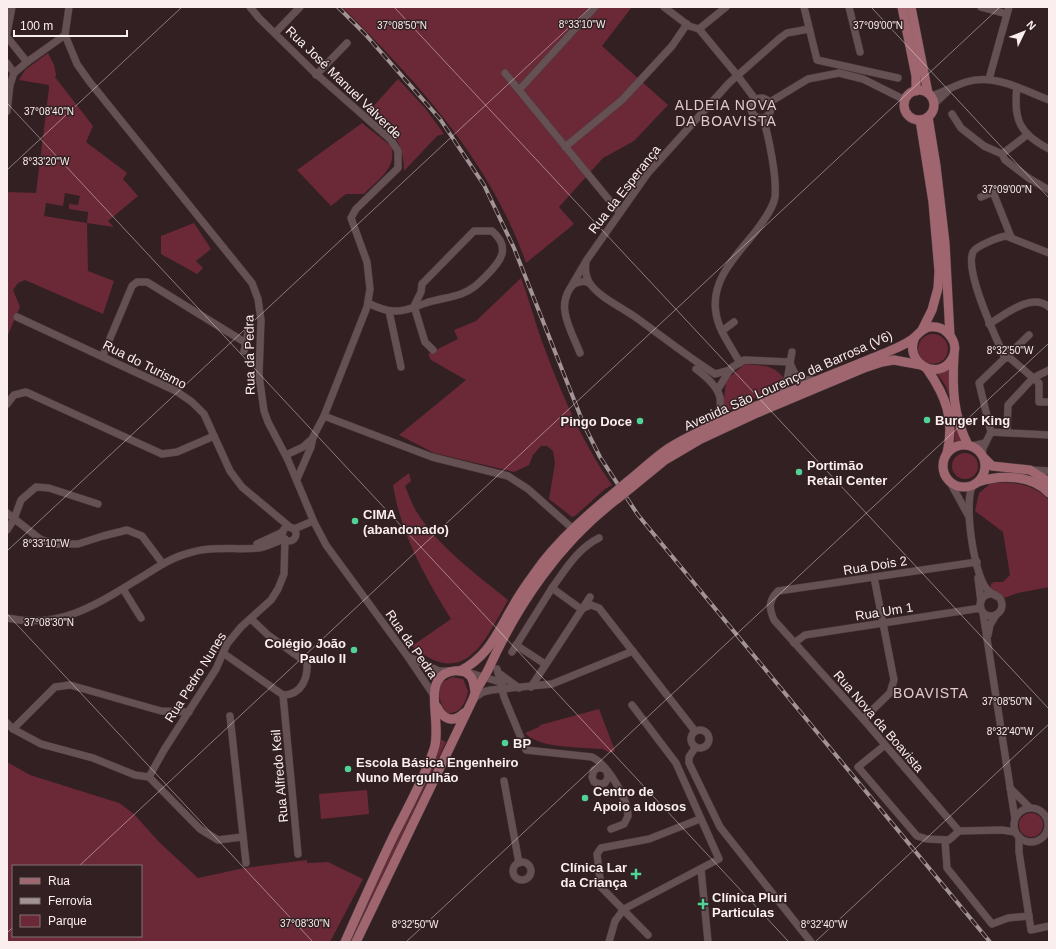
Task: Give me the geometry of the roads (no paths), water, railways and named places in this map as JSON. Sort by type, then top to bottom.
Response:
[{"type":"main road","points":[[902,7],[916,76],[916,90]]},
{"type":"main road","points":[[911,7],[933,111],[924,118],[913,118],[908,114],[905,107],[905,100],[908,95],[916,90]]},
{"type":"main road","points":[[916,90],[931,98]]},
{"type":"main road","points":[[924,118],[939,271],[938,288],[932,310],[922,330],[915,338],[912,351],[915,359],[924,367],[943,393],[951,433],[943,467],[944,473],[950,482],[961,487],[975,484],[990,478],[1017,478],[1031,481],[1044,488],[1049,493]]},
{"type":"main road","points":[[924,118],[936,166],[943,229],[950,336],[954,343],[954,394],[957,422],[970,446],[983,456],[992,466],[1030,470],[1049,482]]},
{"type":"main road","points":[[922,330],[929,327],[938,328],[950,336]]},
{"type":"main road","name":"Avenida São Lourenço da Barrosa (V6)","points":[[356,942],[495,654],[532,591],[571,541],[616,496],[669,448],[704,429],[816,380],[886,352],[915,338]]},
{"type":"main road","points":[[924,367],[937,369],[943,367],[950,361],[954,352]]},
{"type":"main road","name":"Avenida São Lourenço da Barrosa (V6)","points":[[629,484],[699,440],[757,413],[864,368],[894,360],[924,367]]},
{"type":"main road","points":[[947,453],[956,446],[970,446]]},
{"type":"main road","points":[[975,484],[984,471],[983,456]]},
{"type":"main road","name":"Avenida São Lourenço da Barrosa (V6)","points":[[434,697],[434,688],[438,679],[443,675],[460,671],[479,659],[488,649],[524,588],[544,561],[573,529],[616,496]]},
{"type":"main road","points":[[460,671],[471,676],[474,695]]},
{"type":"main road","points":[[434,697],[439,711],[446,719],[455,720],[466,712]]},
{"type":"main road","points":[[345,942],[374,876],[428,765],[436,741],[437,715],[434,697]]},
{"type":"street","points":[[7,33],[12,7]]},
{"type":"street","name":"Rua da Pedra","points":[[69,7],[66,35],[77,64],[89,81],[252,283],[258,299],[261,320],[259,375],[263,405],[268,422],[297,479],[313,521],[342,569],[408,657],[434,697]]},
{"type":"street","name":"Rua José Manuel Valverde","points":[[250,7],[259,18],[316,75],[382,131],[398,151],[398,168],[356,209],[351,218],[367,262],[370,289],[368,303],[324,416],[313,438],[311,447],[297,479]]},
{"type":"street","points":[[275,33],[300,7]]},
{"type":"street","points":[[519,90],[596,7]]},
{"type":"street","points":[[664,7],[687,24],[699,29],[755,99]]},
{"type":"street","points":[[699,29],[726,7]]},
{"type":"street","points":[[804,7],[817,60],[898,78]]},
{"type":"street","points":[[849,7],[860,52]]},
{"type":"street","points":[[981,7],[1008,11],[989,80]]},
{"type":"street","points":[[566,147],[622,100],[672,46],[687,24]]},
{"type":"street","name":"Rua da Esperança","points":[[572,287],[586,261],[619,212],[648,173],[737,75],[780,38],[788,34],[809,29]]},
{"type":"street","points":[[7,111],[10,85],[14,73],[27,62],[66,35]]},
{"type":"street","points":[[7,37],[27,62]]},
{"type":"street","points":[[316,75],[347,43]]},
{"type":"street","points":[[7,63],[14,73]]},
{"type":"street","points":[[505,73],[619,212]]},
{"type":"street","points":[[770,102],[808,79],[839,73],[863,80],[905,100]]},
{"type":"street","points":[[931,98],[967,82],[989,80],[1005,82],[1049,100]]},
{"type":"street","points":[[1017,87],[1015,104],[1017,117],[1024,132],[1035,142],[1049,149]]},
{"type":"street","points":[[755,99],[765,98],[770,102]]},
{"type":"street","points":[[755,99],[751,105],[751,112],[756,117],[763,118],[770,112],[770,102]]},
{"type":"street","points":[[952,114],[960,128],[984,146],[1002,154],[1005,160],[1030,180],[1049,190]]},
{"type":"street","points":[[740,362],[722,331],[716,314],[715,301],[718,284],[763,222],[775,197],[774,180],[763,118]]},
{"type":"street","points":[[1002,154],[1028,135]]},
{"type":"street","points":[[981,197],[993,192],[1011,237]]},
{"type":"street","points":[[368,303],[395,312],[409,309],[414,306],[461,294],[474,288],[500,262],[502,243],[498,236],[492,231],[474,231],[422,284],[421,292],[414,306],[425,342],[433,350]]},
{"type":"street","points":[[1005,358],[989,324],[974,284],[972,256],[976,248],[1001,236],[1011,237],[1049,253]]},
{"type":"street","points":[[586,261],[586,275],[589,283],[601,294],[637,318],[690,358],[715,374],[730,370]]},
{"type":"street","points":[[103,355],[132,286],[136,282],[147,282],[246,343]]},
{"type":"street","points":[[580,353],[565,312],[567,295],[572,287],[579,282],[589,283]]},
{"type":"street","points":[[989,324],[1034,300],[1046,304],[1049,307]]},
{"type":"street","points":[[389,311],[401,367]]},
{"type":"street","name":"Rua do Turismo","points":[[17,317],[103,355],[176,391],[186,398],[204,414],[230,471],[242,486],[292,529]]},
{"type":"street","points":[[722,331],[734,322]]},
{"type":"street","points":[[244,351],[249,327]]},
{"type":"street","points":[[983,456],[985,443],[991,432],[979,384],[1030,334]]},
{"type":"street","points":[[775,398],[786,386],[792,352]]},
{"type":"street","points":[[1005,358],[1010,358],[1039,383],[1039,402],[1049,402]]},
{"type":"street","points":[[718,390],[730,370],[744,360],[790,362]]},
{"type":"street","points":[[790,362],[794,373],[798,378],[803,380],[816,380]]},
{"type":"street","points":[[696,369],[709,379],[718,390],[720,403],[718,413],[704,429]]},
{"type":"street","points":[[1007,432],[1008,405],[1033,378],[1049,370]]},
{"type":"street","points":[[7,404],[14,395],[26,392],[162,454],[177,452],[214,436]]},
{"type":"street","points":[[324,416],[432,457],[508,476],[528,489],[573,529]]},
{"type":"street","points":[[991,432],[1049,435]]},
{"type":"street","points":[[286,455],[303,447],[313,438]]},
{"type":"street","points":[[970,446],[985,443]]},
{"type":"street","points":[[1030,470],[1049,471]]},
{"type":"street","points":[[950,482],[968,516]]},
{"type":"street","points":[[975,484],[968,496],[968,516],[977,562],[986,641],[1031,930],[1049,926]]},
{"type":"street","points":[[7,530],[14,519],[21,500],[36,487],[49,488],[98,504]]},
{"type":"street","points":[[7,514],[40,539],[55,544],[78,544],[127,530],[142,536],[163,564]]},
{"type":"street","points":[[280,518],[286,536]]},
{"type":"street","points":[[286,536],[287,528],[292,529],[313,521]]},
{"type":"street","points":[[7,618],[17,620],[53,620],[81,612],[163,564],[188,553],[231,548],[259,548],[286,536],[296,535],[292,529]]},
{"type":"street","name":"Rua Pedro Nunes","points":[[149,777],[164,750],[216,669],[227,644],[271,600],[278,589],[284,574],[286,536]]},
{"type":"street","points":[[512,652],[552,588],[569,564],[588,543],[598,538]]},
{"type":"street","points":[[977,562],[987,589],[1002,603],[1000,610],[990,625],[986,641]]},
{"type":"street","name":"Rua Dois 2","points":[[778,592],[977,562]]},
{"type":"street","points":[[863,719],[890,693],[894,680],[874,577]]},
{"type":"street","points":[[123,588],[141,618]]},
{"type":"street","points":[[552,588],[581,609]]},
{"type":"street","name":"Rua Nova da Boavista","points":[[778,592],[771,598],[769,608],[774,620],[863,719],[959,831]]},
{"type":"street","points":[[982,608],[988,595],[996,596]]},
{"type":"street","points":[[531,687],[590,597]]},
{"type":"street","points":[[581,609],[591,605],[599,608],[695,731]]},
{"type":"street","points":[[982,608],[988,616],[996,615]]},
{"type":"street","name":"Rua Um 1","points":[[794,643],[805,635],[982,608]]},
{"type":"street","points":[[223,653],[283,695],[291,695],[301,689],[308,674],[307,663],[268,635],[251,619]]},
{"type":"street","points":[[516,645],[545,664]]},
{"type":"street","points":[[408,657],[439,671],[460,671],[484,678],[501,686],[519,688],[552,684],[633,651]]},
{"type":"street","points":[[495,654],[501,686],[526,750],[588,756],[596,759],[616,783],[628,812],[627,821],[611,830]]},
{"type":"street","points":[[497,669],[502,676],[519,688]]},
{"type":"street","points":[[13,729],[55,687],[70,685],[161,712],[189,712]]},
{"type":"street","points":[[474,695],[501,686]]},
{"type":"street","name":"Rua Alfredo Keil","points":[[283,695],[298,854]]},
{"type":"street","points":[[609,942],[615,921],[624,909],[719,859],[676,763],[632,705]]},
{"type":"street","points":[[230,716],[246,863]]},
{"type":"street","points":[[7,723],[13,729],[41,744],[92,758],[136,775],[149,777],[200,829],[218,840],[242,837]]},
{"type":"street","points":[[695,731],[704,731],[709,739],[705,747],[695,748]]},
{"type":"street","points":[[695,731],[690,740],[695,748]]},
{"type":"street","points":[[885,745],[858,767],[917,836],[927,839],[949,840],[959,831],[1002,830],[1017,835],[1027,842],[1036,841],[1044,836],[1048,830],[1045,816],[1041,811],[1030,808],[1010,788]]},
{"type":"street","points":[[695,748],[689,757],[689,763],[715,818],[811,942]]},
{"type":"street","points":[[504,781],[519,863]]},
{"type":"street","points":[[1002,830],[1014,821],[1021,811],[1030,808]]},
{"type":"street","points":[[648,935],[601,887],[597,854],[601,848],[649,839],[700,818]]},
{"type":"street","points":[[945,840],[947,868],[992,924],[1008,918],[1029,916]]},
{"type":"street","points":[[701,869],[708,942]]},
{"type":"railway","points":[[338,7],[365,34],[440,119],[484,185],[514,248],[584,425],[600,457],[638,515],[990,942]]},
{"type":"place","name":"Burger King","points":[[927,420]]},
{"type":"place","name":"Pingo Doce","points":[[640,421]]},
{"type":"place","name":"Portimão Retail Center","points":[[799,472]]},
{"type":"place","name":"CIMA (abandonado)","points":[[355,521]]},
{"type":"place","name":"Colégio João Paulo II","points":[[354,650]]},
{"type":"place","name":"BP","points":[[505,743]]},
{"type":"place","name":"Escola Básica Engenheiro Nuno Mergulhão","points":[[348,769]]},
{"type":"place","name":"Centro de Apoio a Idosos","points":[[585,798]]},
{"type":"place","name":"Clínica Lar da Criança","points":[[636,874]]},
{"type":"place","name":"Clínica Pluri Particulas","points":[[703,904]]},
{"type":"district","name":"ALDEIA NOVA DA BOAVISTA","points":[[726,114]]},
{"type":"district","name":"BOAVISTA","points":[[931,693]]}]
